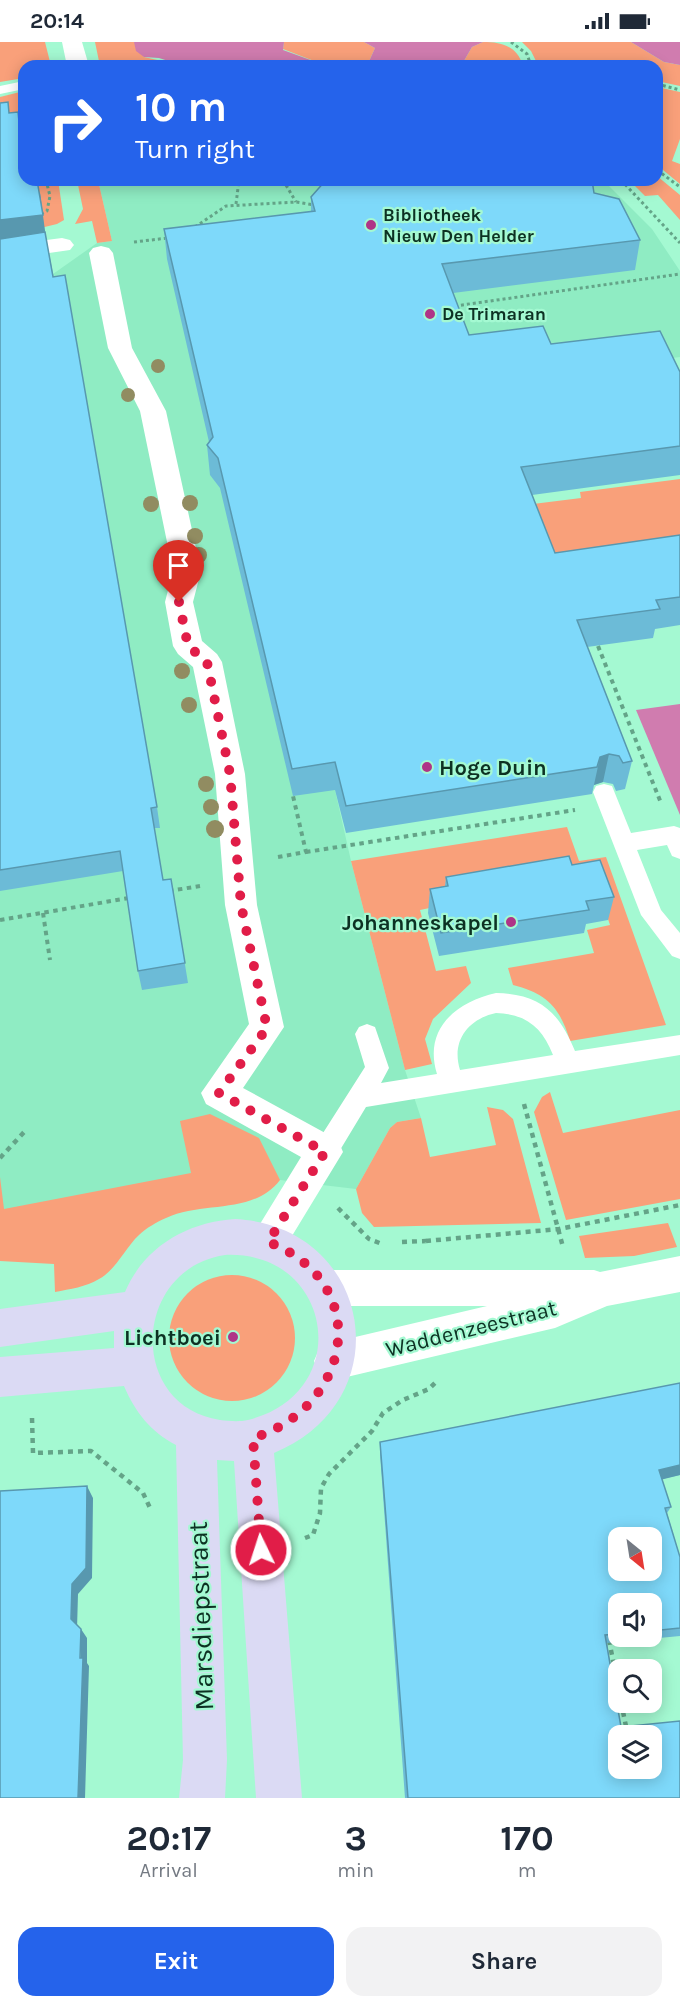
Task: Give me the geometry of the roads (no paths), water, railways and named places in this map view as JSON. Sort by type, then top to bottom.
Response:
[{"type":"main road","points":[[231,1238],[268,1242],[299,1257],[314,1271],[326,1288],[334,1306],[338,1327],[334,1360],[319,1394],[303,1412],[269,1433],[253,1438],[224,1440],[196,1434],[170,1421],[154,1407],[142,1389],[135,1366],[130,1334],[136,1310],[155,1276],[184,1252],[201,1244],[231,1238]]},
{"type":"main road","points":[[0,1328],[136,1310]]},
{"type":"main road","points":[[16,1376],[135,1366]]},
{"type":"main road","name":"Marsdiepstraat","points":[[196,1434],[205,1760],[202,1798]]},
{"type":"main road","points":[[253,1438],[279,1798]]},
{"type":"street","points":[[72,42],[76,60]]},
{"type":"street","points":[[0,253],[62,245]]},
{"type":"street","points":[[114,248],[120,348],[153,411],[187,572],[179,602],[188,646],[207,662],[230,774],[239,883],[267,1028],[219,1093],[325,1152],[268,1242]]},
{"type":"street","name":"Waddenzeestraat","points":[[326,1288],[588,1288],[680,1274]]},
{"type":"street","name":"Waddenzeestraat","points":[[334,1360],[555,1309],[588,1288]]},
{"type":"lane","points":[[0,90],[18,86]]},
{"type":"lane","points":[[604,792],[652,915],[680,949]]},
{"type":"lane","points":[[624,843],[677,842]]},
{"type":"lane","points":[[452,1082],[445,1055],[451,1035],[464,1013],[493,1001],[520,1004],[542,1017],[556,1034],[568,1064]]},
{"type":"lane","points":[[325,1152],[378,1068],[367,1034]]},
{"type":"lane","points":[[359,1096],[680,1045]]},
{"type":"place","name":"Bibliotheek Nieuw Den Helder","points":[[371,225]]},
{"type":"place","name":"De Trimaran","points":[[430,314]]},
{"type":"place","name":"Hoge Duin","points":[[427,767]]},
{"type":"place","name":"Johanneskapel","points":[[511,922]]},
{"type":"place","name":"Lichtboei","points":[[233,1337]]}]
